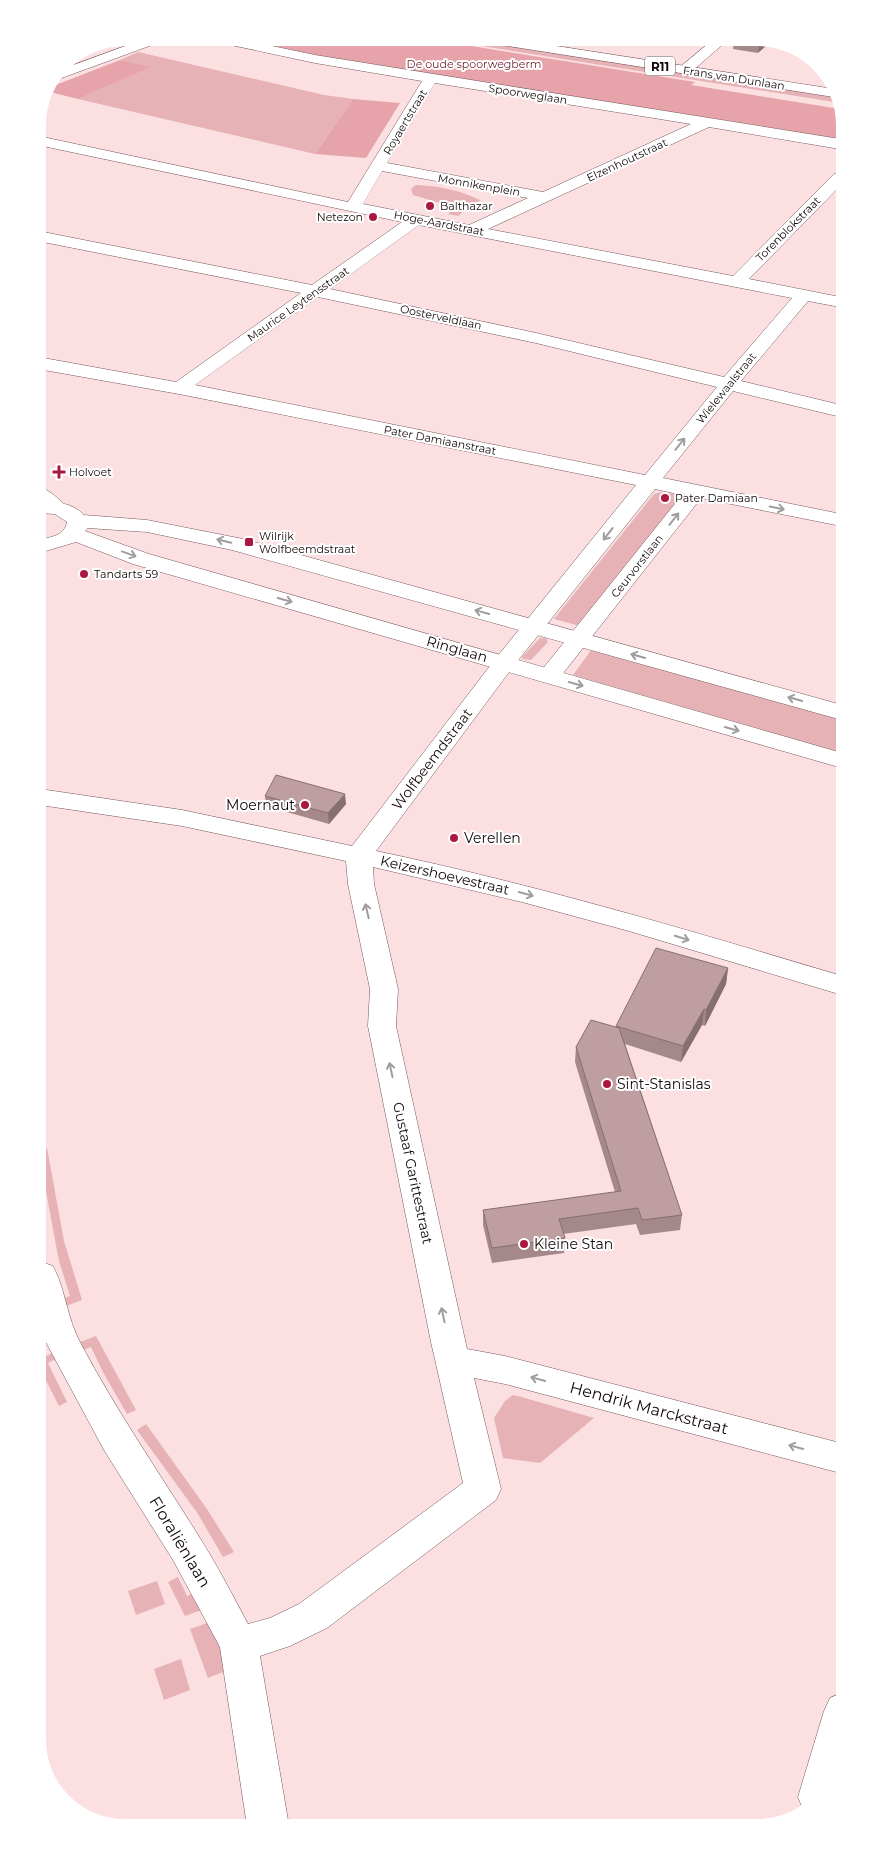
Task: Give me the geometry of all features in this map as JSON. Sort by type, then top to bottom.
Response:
[{"type":"street","points":[[66,72],[137,46]]},
{"type":"street","name":"Spoorweglaan","points":[[254,46],[315,59],[836,143]]},
{"type":"street","name":"Frans van Dunlaan","points":[[551,46],[685,70],[828,92]]},
{"type":"street","points":[[685,70],[714,46]]},
{"type":"street","name":"Royaertstraat","points":[[378,166],[432,78]]},
{"type":"street","name":"Elzenhoutstraat","points":[[546,197],[709,122]]},
{"type":"street","name":"Hoge-Aardstraat","points":[[46,143],[353,207],[836,301]]},
{"type":"street","points":[[353,207],[378,166]]},
{"type":"street","name":"Monnikenplein","points":[[378,166],[546,197]]},
{"type":"street","name":"Torenblokstraat","points":[[736,282],[836,180]]},
{"type":"street","name":"Monnikenplein","points":[[471,230],[546,197]]},
{"type":"street","name":"Maurice Leytensstraat","points":[[180,388],[417,219]]},
{"type":"street","name":"Oosterveldlaan","points":[[46,238],[318,291],[538,338],[836,410]]},
{"type":"street","name":"Wielewaalstraat","points":[[650,482],[804,295]]},
{"type":"street","name":"Pater Damiaanstraat","points":[[46,364],[180,388],[836,519]]},
{"type":"street","points":[[534,627],[650,482]]},
{"type":"street","name":"Ceurvorstlaan","points":[[549,676],[695,492]]},
{"type":"street","name":"Ringlaan","points":[[48,508],[73,514],[75,528]]},
{"type":"street","name":"Ringlaan","points":[[46,545],[59,542],[75,528],[147,526],[218,539],[836,711]]},
{"type":"street","name":"Ringlaan","points":[[75,528],[141,559],[836,759]]},
{"type":"street","name":"Wolfbeemdstraat","points":[[359,855],[504,663],[534,627]]},
{"type":"street","name":"Keizershoevestraat","points":[[46,798],[182,818],[359,855],[524,894],[639,925],[836,984]]},
{"type":"street","name":"Gustaaf Garittestraat","points":[[239,1644],[276,1634],[329,1606],[483,1489],[453,1362],[382,1026],[384,989],[361,884],[359,855]]},
{"type":"street","name":"Floraliënlaan","points":[[46,1292],[57,1331],[69,1355],[117,1439],[186,1548],[239,1644],[267,1819]]},
{"type":"street","name":"Hendrik Marckstraat","points":[[453,1362],[483,1365],[505,1370],[836,1457]]},
{"type":"street","points":[[823,1782],[836,1739]]},
{"type":"shaded area","points":[[481,46],[515,46],[830,95],[832,102]]},
{"type":"shaded area","points":[[138,52],[324,95],[353,99],[315,154],[78,99],[150,67],[120,60]]},
{"type":"shaded area","points":[[416,185],[449,189],[480,200],[474,207],[469,207],[458,216],[448,214],[458,205],[440,203],[413,195],[411,189]]},
{"type":"shaded area","points":[[662,492],[674,494],[679,499],[580,626],[554,619],[654,494]]},
{"type":"shaded area","points":[[540,638],[546,638],[548,642],[531,660],[523,659],[522,657]]},
{"type":"shaded area","points":[[592,649],[836,717],[836,751],[573,675]]},
{"type":"shaded area","points":[[46,1148],[64,1241],[82,1300],[66,1306],[63,1299],[70,1296],[59,1261],[46,1192]]},
{"type":"shaded area","points":[[96,1336],[136,1410],[127,1414],[91,1347],[83,1350],[80,1342]]},
{"type":"shaded area","points":[[53,1353],[56,1359],[48,1363],[67,1402],[59,1406],[46,1381],[46,1356]]},
{"type":"shaded area","points":[[513,1395],[594,1418],[540,1463],[503,1458],[494,1418],[505,1401]]},
{"type":"shaded area","points":[[146,1424],[207,1509],[234,1552],[223,1557],[198,1514],[137,1430]]},
{"type":"shaded area","points":[[178,1577],[187,1596],[196,1592],[204,1609],[185,1616],[168,1582]]},
{"type":"shaded area","points":[[157,1581],[165,1604],[136,1615],[128,1591]]},
{"type":"shaded area","points":[[210,1622],[228,1670],[208,1678],[190,1629]]},
{"type":"shaded area","points":[[181,1659],[190,1690],[164,1700],[154,1669]]},
{"type":"green space","name":"De oude spoorwegberm","points":[[275,46],[471,46],[695,82],[691,85],[834,108],[836,138],[321,56]]},
{"type":"green space","points":[[120,60],[151,67],[78,99],[53,93],[58,84]]},
{"type":"green space","points":[[353,99],[400,103],[366,158],[315,154]]},
{"type":"building","points":[[276,775],[345,794],[328,813],[265,796]]},
{"type":"building","points":[[656,948],[728,968],[706,1010],[704,1009],[683,1046],[616,1026]]},
{"type":"building","points":[[591,1020],[619,1028],[682,1215],[642,1220],[638,1208],[559,1219],[565,1238],[492,1248],[483,1210],[621,1191],[576,1047]]},
{"type":"place","name":"Balthazar","points":[[430,206]]},
{"type":"place","name":"Netezon","points":[[373,217]]},
{"type":"place","name":"Holvoet","points":[[59,472]]},
{"type":"place","name":"Pater Damiaan","points":[[665,498]]},
{"type":"place","name":"Wilrijk Wolfbeemdstraat","points":[[249,542]]},
{"type":"place","name":"Tandarts 59","points":[[84,574]]},
{"type":"place","name":"Moernaut","points":[[305,805]]},
{"type":"place","name":"Verellen","points":[[454,838]]},
{"type":"place","name":"Sint-Stanislas","points":[[607,1084]]},
{"type":"place","name":"Kleine Stan","points":[[524,1244]]}]
